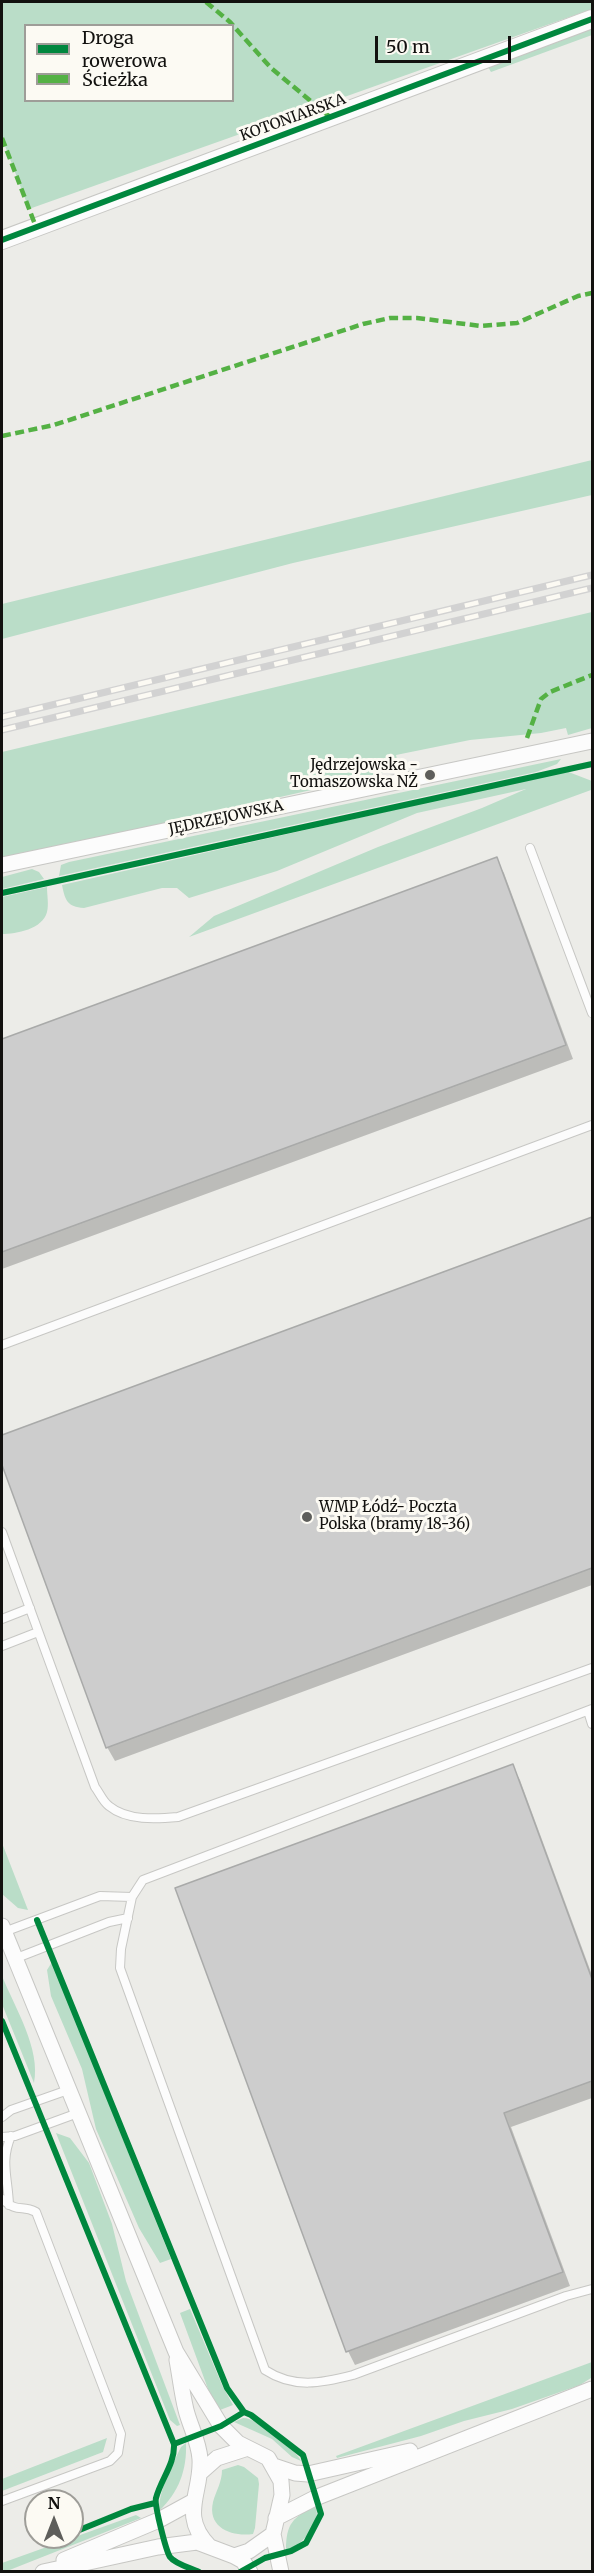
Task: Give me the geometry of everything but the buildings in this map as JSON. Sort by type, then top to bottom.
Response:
[{"type":"street","name":"KOTONIARSKA","points":[[2,240],[592,19]]},
{"type":"street","name":"JĘDRZEJOWSKA","points":[[2,865],[592,741]]},
{"type":"street","points":[[3,1929],[176,2352],[221,2426],[238,2443],[268,2458],[281,2481],[282,2495],[273,2534],[281,2571]]},
{"type":"street","points":[[176,2352],[186,2410],[199,2452],[200,2473],[192,2502],[196,2527],[200,2537],[209,2546]]},
{"type":"street","points":[[276,2518],[315,2498],[457,2440],[592,2389]]},
{"type":"street","points":[[274,2466],[295,2473],[308,2474],[457,2440]]},
{"type":"street","points":[[200,2473],[217,2458],[248,2448]]},
{"type":"street","points":[[37,2571],[150,2524],[192,2502]]},
{"type":"street","points":[[234,2556],[249,2551],[273,2534]]},
{"type":"street","points":[[43,2571],[181,2543],[197,2542],[234,2556],[243,2561],[250,2571]]},
{"type":"lane","points":[[530,848],[592,1013]]},
{"type":"lane","points":[[2,1345],[592,1125]]},
{"type":"lane","points":[[2,1532],[95,1786],[109,1806],[127,1815],[154,1820],[178,1817],[592,1668]]},
{"type":"lane","points":[[2,1619],[30,1608]]},
{"type":"lane","points":[[2,1646],[38,1632]]},
{"type":"lane","points":[[592,1724],[590,1710],[143,1880],[132,1897],[121,1949],[120,1968],[265,2370],[275,2377],[307,2385],[353,2375],[567,2296],[592,2289]]},
{"type":"lane","points":[[3,1929],[100,1896],[132,1897]]},
{"type":"lane","points":[[14,1959],[109,1922],[128,1918]]},
{"type":"lane","points":[[2,2117],[11,2110],[68,2090]]},
{"type":"lane","points":[[2,2137],[12,2136],[78,2113]]},
{"type":"lane","points":[[9,2205],[8,2185],[3,2174],[2,2162],[6,2145],[12,2136]]},
{"type":"lane","points":[[2,2199],[14,2208],[30,2208],[36,2212],[121,2434],[118,2453],[110,2462],[2,2501]]},
{"type":"green space","points":[[2,2],[592,2],[592,9],[29,209],[2,138]]},
{"type":"green space","points":[[592,28],[592,35],[491,72],[488,67]]},
{"type":"green space","points":[[592,460],[592,495],[293,563],[2,639],[2,604]]},
{"type":"green space","points":[[592,612],[592,728],[568,735],[566,728],[541,733],[470,740],[396,755],[398,764],[390,770],[373,776],[2,860],[2,752]]},
{"type":"green space","points":[[561,759],[557,764],[536,772],[59,876],[61,865],[69,862]]},
{"type":"green space","points":[[566,771],[592,781],[592,794],[591,790],[189,937],[214,916],[378,847],[526,789],[417,813],[277,871],[189,898],[177,888],[162,888],[84,908],[70,904],[63,890],[62,885]]},
{"type":"green space","points":[[32,869],[39,872],[44,879],[2,889],[2,877]]},
{"type":"green space","points":[[47,887],[48,909],[40,923],[21,932],[2,934],[2,897]]},
{"type":"green space","points":[[2,1843],[28,1910],[18,1908],[2,1894]]},
{"type":"green space","points":[[52,1962],[171,2259],[160,2263],[139,2228],[96,2129],[82,2069],[51,1996],[47,1970]]},
{"type":"green space","points":[[2,1976],[26,2029],[34,2056],[34,2083],[2,2004]]},
{"type":"green space","points":[[56,2133],[70,2138],[89,2163],[112,2224],[126,2281],[180,2425],[177,2426],[170,2420]]},
{"type":"green space","points":[[190,2309],[222,2385],[233,2405],[220,2410],[211,2397],[180,2313]]},
{"type":"green space","points":[[592,2362],[591,2378],[580,2385],[512,2409],[464,2421],[421,2436],[337,2458],[336,2456]]},
{"type":"green space","points":[[243,2418],[257,2423],[275,2435],[292,2449],[301,2461],[292,2457],[272,2439],[234,2422]]},
{"type":"green space","points":[[107,2438],[103,2452],[2,2491],[2,2479]]},
{"type":"green space","points":[[186,2443],[185,2462],[177,2488],[159,2511],[161,2494],[167,2478],[181,2447]]},
{"type":"green space","points":[[238,2465],[258,2478],[253,2534],[237,2534],[223,2529],[217,2524],[212,2511],[222,2470]]},
{"type":"green space","points":[[316,2507],[316,2521],[309,2533],[299,2543],[286,2550],[287,2534],[292,2522]]},
{"type":"green space","points":[[136,2515],[141,2518],[84,2541],[84,2534]]},
{"type":"green space","points":[[41,2549],[63,2549],[7,2571],[2,2571],[2,2563]]},
{"type":"railway","points":[[2,717],[592,575]]},
{"type":"railway","points":[[2,730],[592,588]]},
{"type":"marked path","points":[[206,2],[232,24]]},
{"type":"marked path","points":[[234,26],[271,68],[330,117]]},
{"type":"marked path","points":[[2,138],[36,227]]},
{"type":"marked path","points":[[2,436],[54,425],[363,324],[390,318],[417,318],[481,326],[517,323],[578,296],[592,293]]},
{"type":"marked path","points":[[527,738],[541,699],[550,692],[592,675]]},
{"type":"cycle path","points":[[2,240],[592,19]]},
{"type":"cycle path","points":[[2,893],[592,764]]},
{"type":"cycle path","points":[[37,1920],[227,2388],[244,2412]]},
{"type":"cycle path","points":[[2,2021],[174,2444]]},
{"type":"cycle path","points":[[199,2572],[179,2564],[170,2557],[161,2528],[156,2498],[170,2465],[174,2444],[221,2426],[244,2412],[303,2455],[321,2514],[306,2543],[291,2551],[265,2558],[240,2572]]},
{"type":"cycle path","points":[[84,2528],[131,2509],[155,2503]]},
{"type":"place","name":"Jędrzejowska - Tomaszowska NŻ","points":[[430,775]]},
{"type":"place","name":"WMP Łódź- Poczta Polska (bramy 18-36)","points":[[307,1517]]}]
